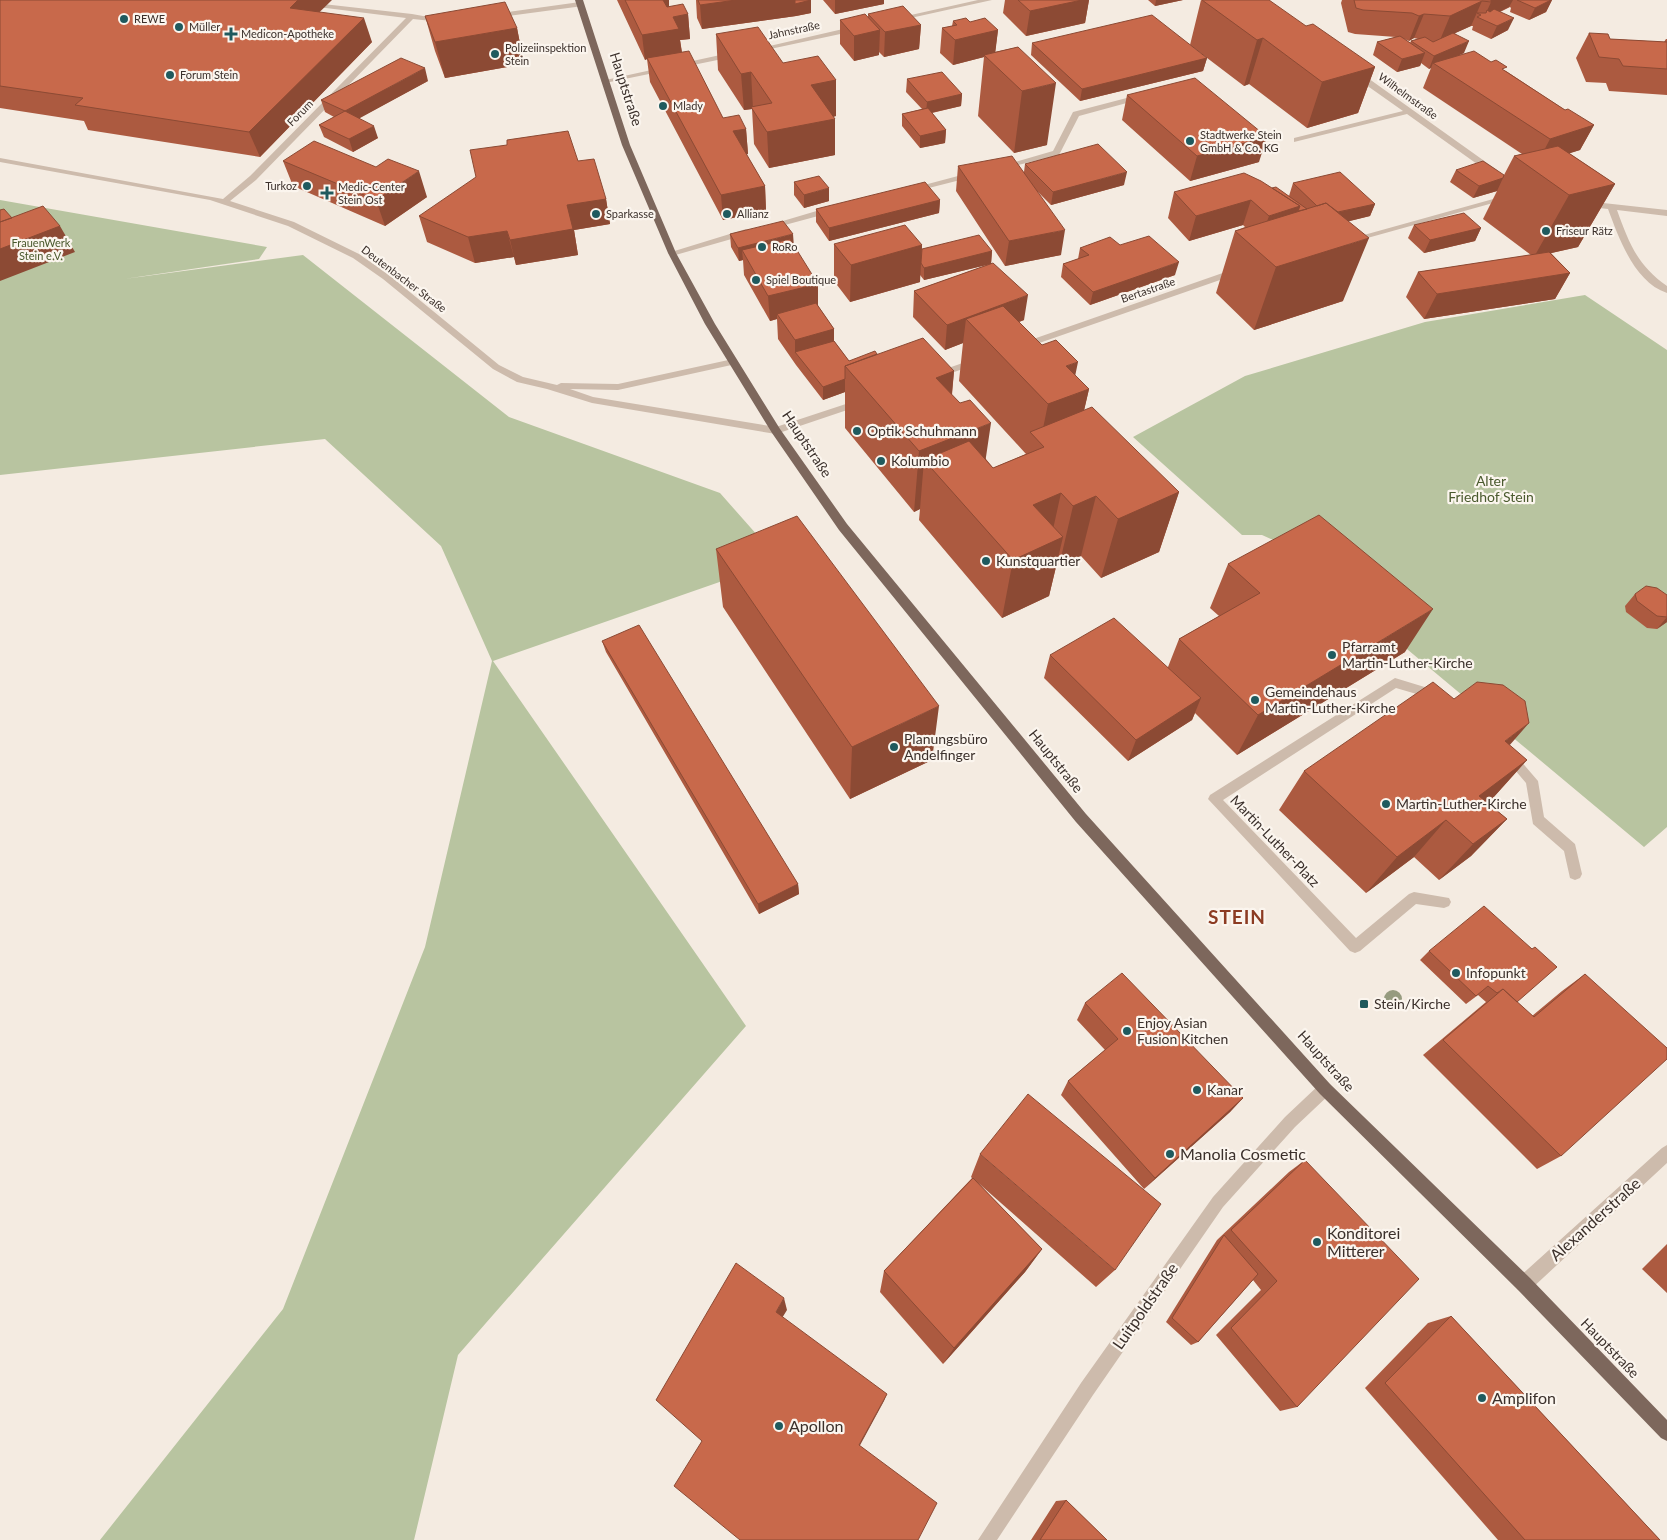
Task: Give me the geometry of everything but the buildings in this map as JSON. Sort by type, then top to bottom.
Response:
[{"type":"main road","name":"Hauptstraße","points":[[579,2],[626,145],[672,253],[710,324],[776,432],[843,528],[1081,818],[1325,1089],[1524,1284],[1667,1432]]},
{"type":"street","points":[[893,20],[988,0]]},
{"type":"street","points":[[482,17],[579,2]]},
{"type":"street","points":[[326,6],[453,22]]},
{"type":"street","name":"Forum","points":[[224,202],[253,178],[412,16]]},
{"type":"street","name":"Jahnstraße","points":[[750,51],[864,26]]},
{"type":"street","points":[[605,81],[740,53]]},
{"type":"street","name":"Wilhelmstraße","points":[[1351,70],[1495,173],[1503,176]]},
{"type":"street","points":[[990,170],[1056,153],[1076,114],[1152,93]]},
{"type":"street","points":[[1297,140],[1410,111]]},
{"type":"street","name":"Deutenbacher Straße","points":[[0,160],[173,190],[224,202],[291,224],[356,256],[386,277],[496,368],[520,380],[549,386],[592,400],[776,432]]},
{"type":"street","points":[[904,192],[980,172]]},
{"type":"street","points":[[1343,242],[1514,196]]},
{"type":"street","points":[[1572,202],[1667,213]]},
{"type":"street","points":[[1612,207],[1628,252],[1644,273],[1667,290]]},
{"type":"street","points":[[762,228],[838,208]]},
{"type":"street","points":[[672,253],[753,230]]},
{"type":"street","name":"Bertastraße","points":[[1015,348],[1248,268]]},
{"type":"street","points":[[932,377],[987,358]]},
{"type":"street","name":"Deutenbacher Straße","points":[[549,386],[618,386],[733,362]]},
{"type":"street","points":[[776,432],[867,400]]},
{"type":"street","name":"Martin-Luther-Platz","points":[[1444,902],[1414,898],[1355,947],[1214,798],[1395,683],[1435,694],[1451,706]]},
{"type":"street","points":[[1502,748],[1532,781],[1538,820],[1570,848],[1575,874]]},
{"type":"street","name":"Luitpoldstraße","points":[[987,1540],[1087,1389],[1218,1202],[1290,1122],[1325,1089]]},
{"type":"street","name":"Alexanderstraße","points":[[1524,1284],[1667,1153]]},
{"type":"green space","name":"FrauenWerk Stein e.V.","points":[[0,200],[267,247],[259,259],[124,279],[303,255],[509,417],[720,493],[780,561],[493,661],[746,1026],[458,1355],[414,1540],[100,1540],[283,1309],[425,947],[492,661],[441,546],[325,439],[0,475]]},
{"type":"green space","name":"Alter Friedhof Stein","points":[[1585,295],[1667,350],[1667,827],[1644,847],[1280,543],[1262,535],[1242,535],[1133,437],[1245,376],[1425,322]]},
{"type":"place","name":"REWE","points":[[124,19]]},
{"type":"place","name":"Müller","points":[[179,27]]},
{"type":"place","name":"Medicon-Apotheke","points":[[231,34]]},
{"type":"place","name":"Polizeiinspektion Stein","points":[[495,54]]},
{"type":"place","name":"Forum Stein","points":[[170,75]]},
{"type":"place","name":"Mlady","points":[[663,106]]},
{"type":"place","name":"Stadtwerke Stein GmbH & Co. KG","points":[[1190,141]]},
{"type":"place","name":"Turkoz","points":[[307,186]]},
{"type":"place","name":"Medic-Center Stein Ost","points":[[327,193]]},
{"type":"place","name":"Sparkasse","points":[[596,214]]},
{"type":"place","name":"Allianz","points":[[727,214]]},
{"type":"place","name":"Friseur Rätz","points":[[1546,231]]},
{"type":"place","name":"RoRo","points":[[762,247]]},
{"type":"place","name":"Spiel Boutique","points":[[756,280]]},
{"type":"place","name":"Optik Schuhmann","points":[[857,431]]},
{"type":"place","name":"Kolumbio","points":[[881,461]]},
{"type":"place","name":"Kunstquartier","points":[[986,561]]},
{"type":"place","name":"Pfarramt Martin-Luther-Kirche","points":[[1332,655]]},
{"type":"place","name":"Gemeindehaus Martin-Luther-Kirche","points":[[1255,700]]},
{"type":"place","name":"Planungsbüro Andelfinger","points":[[894,747]]},
{"type":"place","name":"Martin-Luther-Kirche","points":[[1386,804]]},
{"type":"place","name":"Infopunkt","points":[[1456,973]]},
{"type":"place","name":"Stein/Kirche","points":[[1364,1004]]},
{"type":"place","name":"Enjoy Asian Fusion Kitchen","points":[[1127,1031]]},
{"type":"place","name":"Kanar","points":[[1197,1090]]},
{"type":"place","name":"Manolia Cosmetic","points":[[1170,1154]]},
{"type":"place","name":"Konditorei Mitterer","points":[[1317,1242]]},
{"type":"place","name":"Amplifon","points":[[1482,1398]]},
{"type":"place","name":"Apollon","points":[[779,1426]]},
{"type":"district","name":"STEIN","points":[[1237,917]]}]
